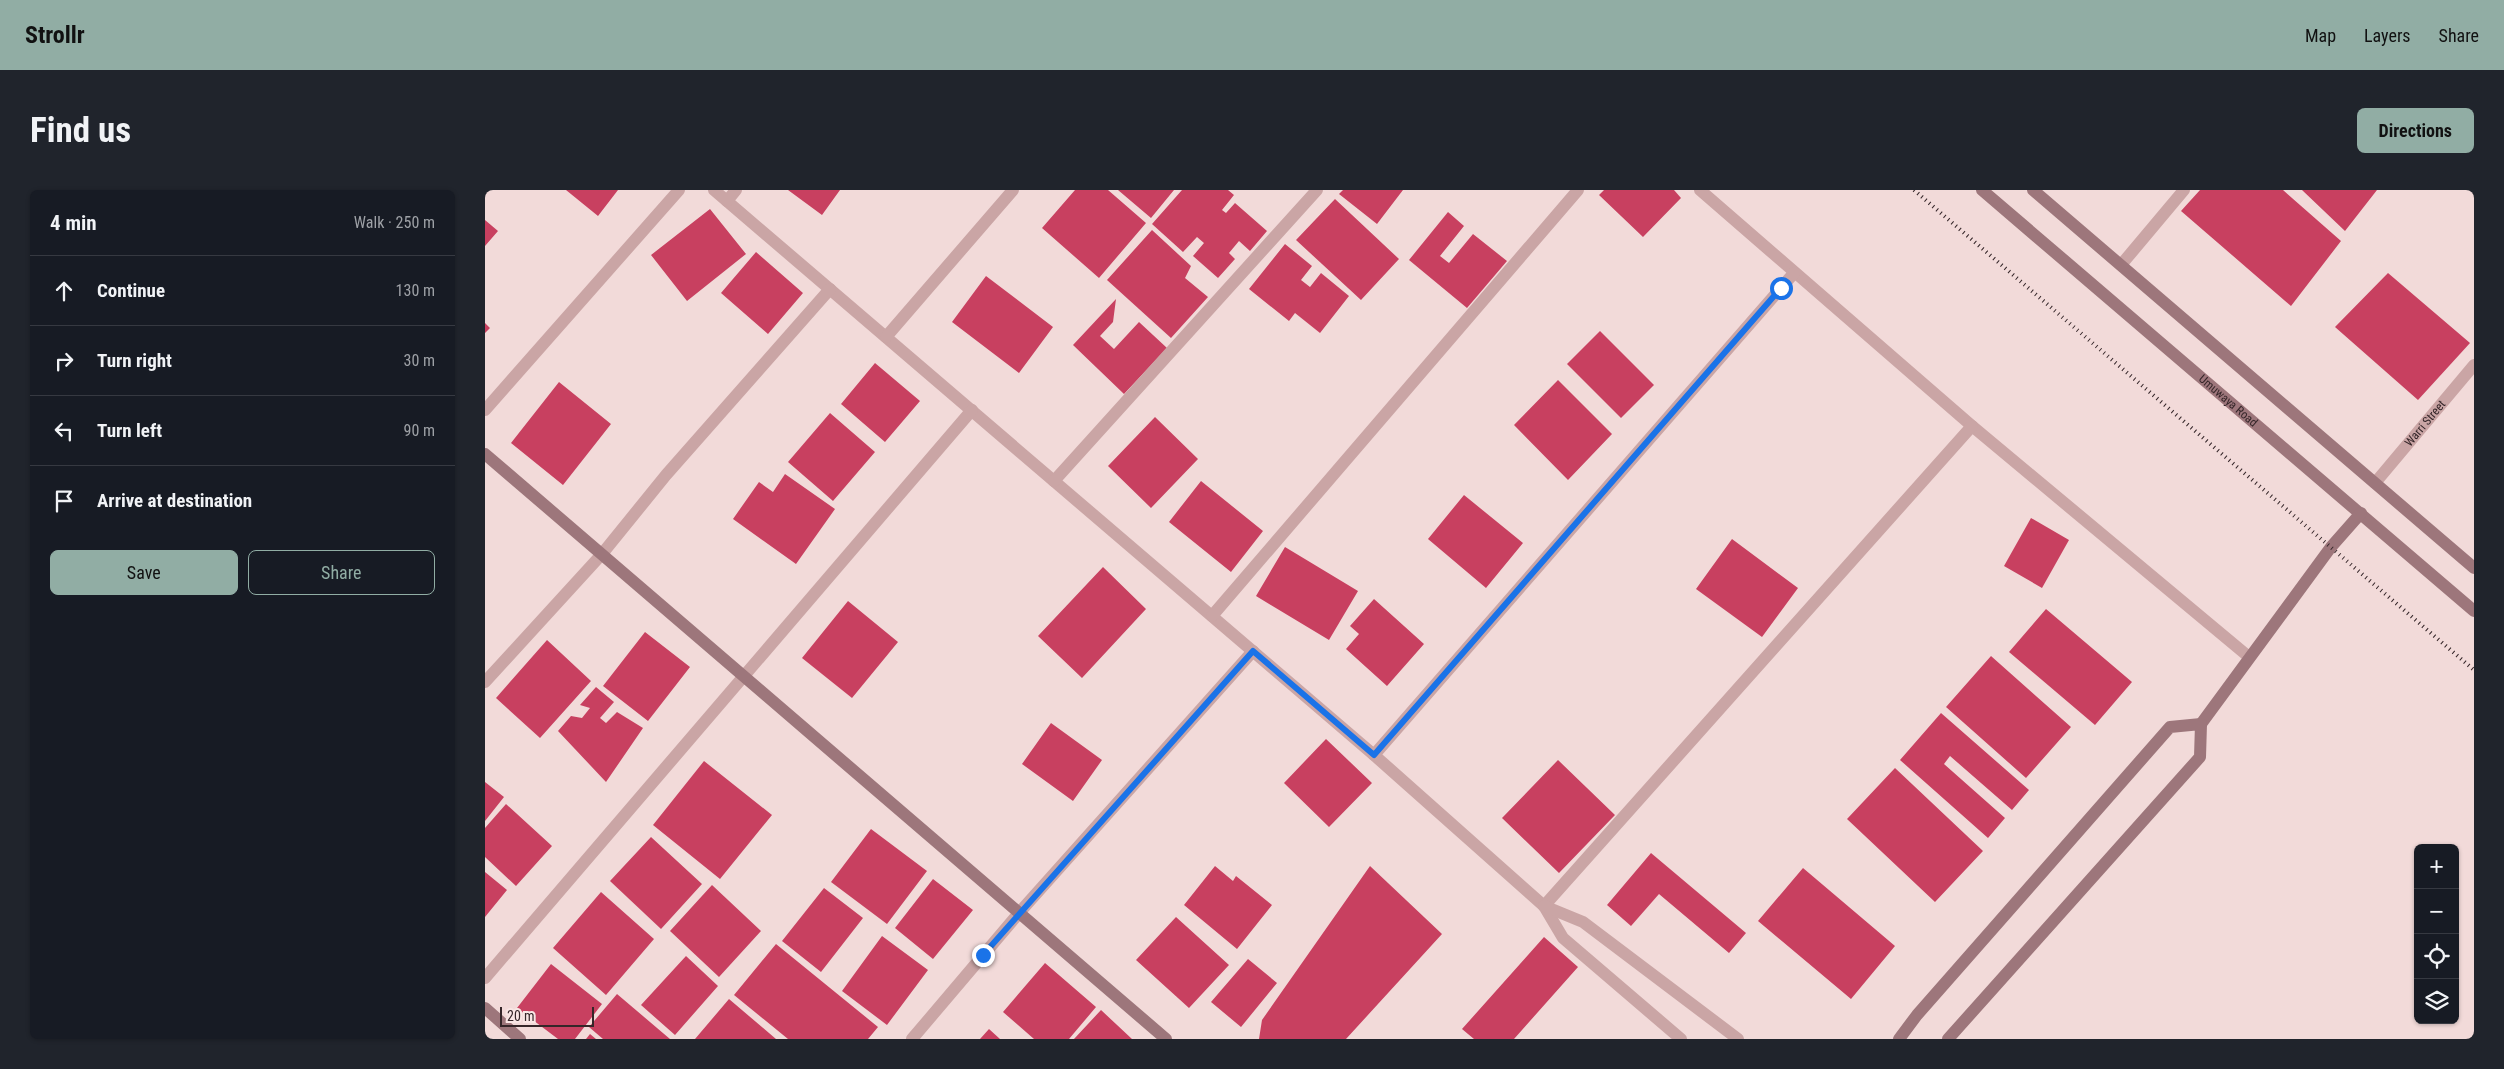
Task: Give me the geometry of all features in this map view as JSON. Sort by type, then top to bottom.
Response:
[{"type":"street","points":[[485,410],[679,190]]},
{"type":"street","points":[[714,190],[1374,755],[1545,906],[1583,922],[1738,1039]]},
{"type":"street","points":[[727,201],[736,190]]},
{"type":"street","points":[[886,337],[1013,190]]},
{"type":"street","points":[[1054,481],[1317,190]]},
{"type":"street","points":[[1212,616],[1578,190]]},
{"type":"street","points":[[1700,190],[1972,426],[2249,657]]},
{"type":"street","name":"Umuwaya Road","points":[[1982,190],[2474,611]]},
{"type":"street","points":[[2033,190],[2474,568]]},
{"type":"street","points":[[2121,265],[2184,190]]},
{"type":"street","points":[[1374,755],[1794,273]]},
{"type":"street","points":[[485,682],[602,554],[666,475],[830,290]]},
{"type":"street","name":"Warri Street","points":[[2375,483],[2474,365]]},
{"type":"street","points":[[485,978],[972,410]]},
{"type":"street","points":[[1545,906],[1972,426]]},
{"type":"street","points":[[485,454],[1166,1039]]},
{"type":"street","points":[[1948,1039],[2199,757],[2201,724],[2331,547],[2361,513]]},
{"type":"street","points":[[912,1039],[1019,913],[1253,651]]},
{"type":"street","points":[[1899,1039],[1917,1015],[2170,727],[2201,724]]},
{"type":"street","points":[[1545,906],[1563,938],[1681,1039]]},
{"type":"street","points":[[485,1008],[520,1039]]},
{"type":"building","points":[[566,190],[618,190],[598,216]]},
{"type":"building","points":[[788,190],[840,190],[822,215]]},
{"type":"building","points":[[1075,190],[1108,190],[1146,223],[1099,278],[1042,228]]},
{"type":"building","points":[[1118,190],[1174,190],[1151,218]]},
{"type":"building","points":[[1182,190],[1228,190],[1234,195],[1222,210],[1226,213],[1235,203],[1267,231],[1250,251],[1239,241],[1229,253],[1235,259],[1218,278],[1193,256],[1204,243],[1197,237],[1183,252],[1152,224]]},
{"type":"building","points":[[1343,190],[1403,190],[1377,224],[1339,194]]},
{"type":"building","points":[[1604,190],[1674,190],[1681,198],[1643,237],[1599,195]]},
{"type":"building","points":[[2200,190],[2283,190],[2341,241],[2291,306],[2181,211]]},
{"type":"building","points":[[2302,190],[2377,190],[2345,231]]},
{"type":"building","points":[[1335,199],[1399,259],[1361,300],[1296,240]]},
{"type":"building","points":[[710,209],[746,254],[687,301],[651,255]]},
{"type":"building","points":[[1448,212],[1464,226],[1440,256],[1449,263],[1473,234],[1507,261],[1467,308],[1409,260]]},
{"type":"building","points":[[485,220],[498,231],[485,246]]},
{"type":"building","points":[[1152,230],[1191,266],[1185,278],[1208,297],[1171,338],[1107,280]]},
{"type":"building","points":[[1285,244],[1312,266],[1301,280],[1310,287],[1321,273],[1349,296],[1320,333],[1295,313],[1289,321],[1249,289]]},
{"type":"building","points":[[756,252],[803,293],[768,334],[721,293]]},
{"type":"building","points":[[2388,273],[2470,343],[2418,400],[2335,327]]},
{"type":"building","points":[[986,276],[1053,327],[1019,373],[952,322]]},
{"type":"building","points":[[1116,299],[1113,322],[1100,336],[1114,349],[1139,322],[1167,348],[1124,394],[1073,345]]},
{"type":"building","points":[[485,323],[490,328],[485,333]]},
{"type":"building","points":[[1600,331],[1654,385],[1621,418],[1567,364]]},
{"type":"building","points":[[875,363],[920,401],[885,442],[841,404]]},
{"type":"building","points":[[1558,380],[1612,434],[1568,480],[1514,425]]},
{"type":"building","points":[[559,382],[611,424],[563,485],[511,443]]},
{"type":"building","points":[[830,413],[875,452],[833,501],[788,462]]},
{"type":"building","points":[[1155,417],[1198,459],[1151,508],[1108,466]]},
{"type":"building","points":[[785,474],[835,509],[796,564],[733,519],[759,482],[773,492]]},
{"type":"building","points":[[1201,481],[1263,531],[1231,572],[1169,522]]},
{"type":"building","points":[[1464,495],[1523,543],[1486,588],[1428,539]]},
{"type":"building","points":[[2031,518],[2069,540],[2042,588],[2004,566]]},
{"type":"building","points":[[1732,539],[1798,588],[1762,637],[1696,589]]},
{"type":"building","points":[[1285,547],[1358,591],[1329,640],[1256,596]]},
{"type":"building","points":[[1103,567],[1146,609],[1082,678],[1038,636]]},
{"type":"building","points":[[1374,599],[1424,644],[1387,686],[1346,649],[1359,634],[1350,626]]},
{"type":"building","points":[[848,601],[898,642],[852,698],[802,658]]},
{"type":"building","points":[[2046,609],[2132,682],[2095,725],[2009,652]]},
{"type":"building","points":[[645,632],[690,667],[648,721],[603,686]]},
{"type":"building","points":[[547,640],[591,681],[540,738],[496,698]]},
{"type":"building","points":[[1991,656],[2071,727],[2026,778],[1946,707]]},
{"type":"building","points":[[596,687],[614,702],[600,718],[606,723],[617,712],[643,728],[606,782],[558,731],[571,716],[582,718],[590,708],[580,705]]},
{"type":"building","points":[[1941,713],[2029,790],[2012,810],[1950,756],[1944,764],[2005,818],[1988,838],[1900,760]]},
{"type":"building","points":[[1051,723],[1102,760],[1073,801],[1022,764]]},
{"type":"building","points":[[1326,739],[1372,783],[1329,827],[1284,783]]},
{"type":"building","points":[[1558,760],[1615,815],[1559,873],[1502,818]]},
{"type":"building","points":[[704,761],[772,815],[720,879],[653,825]]},
{"type":"building","points":[[1895,768],[1983,851],[1935,902],[1847,819]]},
{"type":"building","points":[[485,782],[504,797],[485,821]]},
{"type":"building","points":[[506,804],[552,846],[516,886],[485,857],[485,828]]},
{"type":"building","points":[[871,829],[927,871],[887,924],[831,882]]},
{"type":"building","points":[[651,837],[702,884],[661,929],[610,881]]},
{"type":"building","points":[[1651,853],[1746,933],[1729,953],[1659,894],[1631,926],[1607,905]]},
{"type":"building","points":[[1215,866],[1233,881],[1236,876],[1272,905],[1237,949],[1184,905]]},
{"type":"building","points":[[1370,866],[1442,934],[1346,1039],[1259,1039],[1262,1020]]},
{"type":"building","points":[[1803,868],[1895,946],[1851,999],[1758,921]]},
{"type":"building","points":[[485,872],[507,890],[485,917]]},
{"type":"building","points":[[933,879],[973,910],[933,959],[895,928]]},
{"type":"building","points":[[712,885],[761,931],[719,977],[670,931]]},
{"type":"building","points":[[824,888],[863,918],[821,972],[782,941]]},
{"type":"building","points":[[601,892],[654,939],[606,995],[553,948]]},
{"type":"building","points":[[1176,917],[1229,965],[1189,1008],[1136,960]]},
{"type":"building","points":[[882,936],[928,970],[887,1025],[842,991]]},
{"type":"building","points":[[1544,937],[1578,967],[1514,1039],[1474,1039],[1462,1029]]},
{"type":"building","points":[[776,944],[878,1027],[868,1039],[788,1039],[734,995]]},
{"type":"building","points":[[686,956],[718,986],[675,1035],[641,1005]]},
{"type":"building","points":[[1248,959],[1277,983],[1241,1027],[1211,1002]]},
{"type":"building","points":[[1045,963],[1096,1007],[1069,1039],[1034,1039],[1003,1012]]},
{"type":"building","points":[[551,964],[602,1004],[575,1039],[558,1039],[517,1008]]},
{"type":"building","points":[[617,994],[670,1039],[603,1039],[589,1027]]},
{"type":"building","points":[[729,999],[776,1039],[695,1039]]},
{"type":"building","points":[[1101,1010],[1132,1039],[1074,1039]]},
{"type":"building","points":[[989,1029],[1000,1039],[980,1039]]},
{"type":"building","points":[[590,1034],[596,1039],[586,1039]]},
{"type":"railway","points":[[1914,190],[2474,670]]},
{"type":"route","points":[[983,955],[1253,651],[1374,755],[1781,288]]}]
